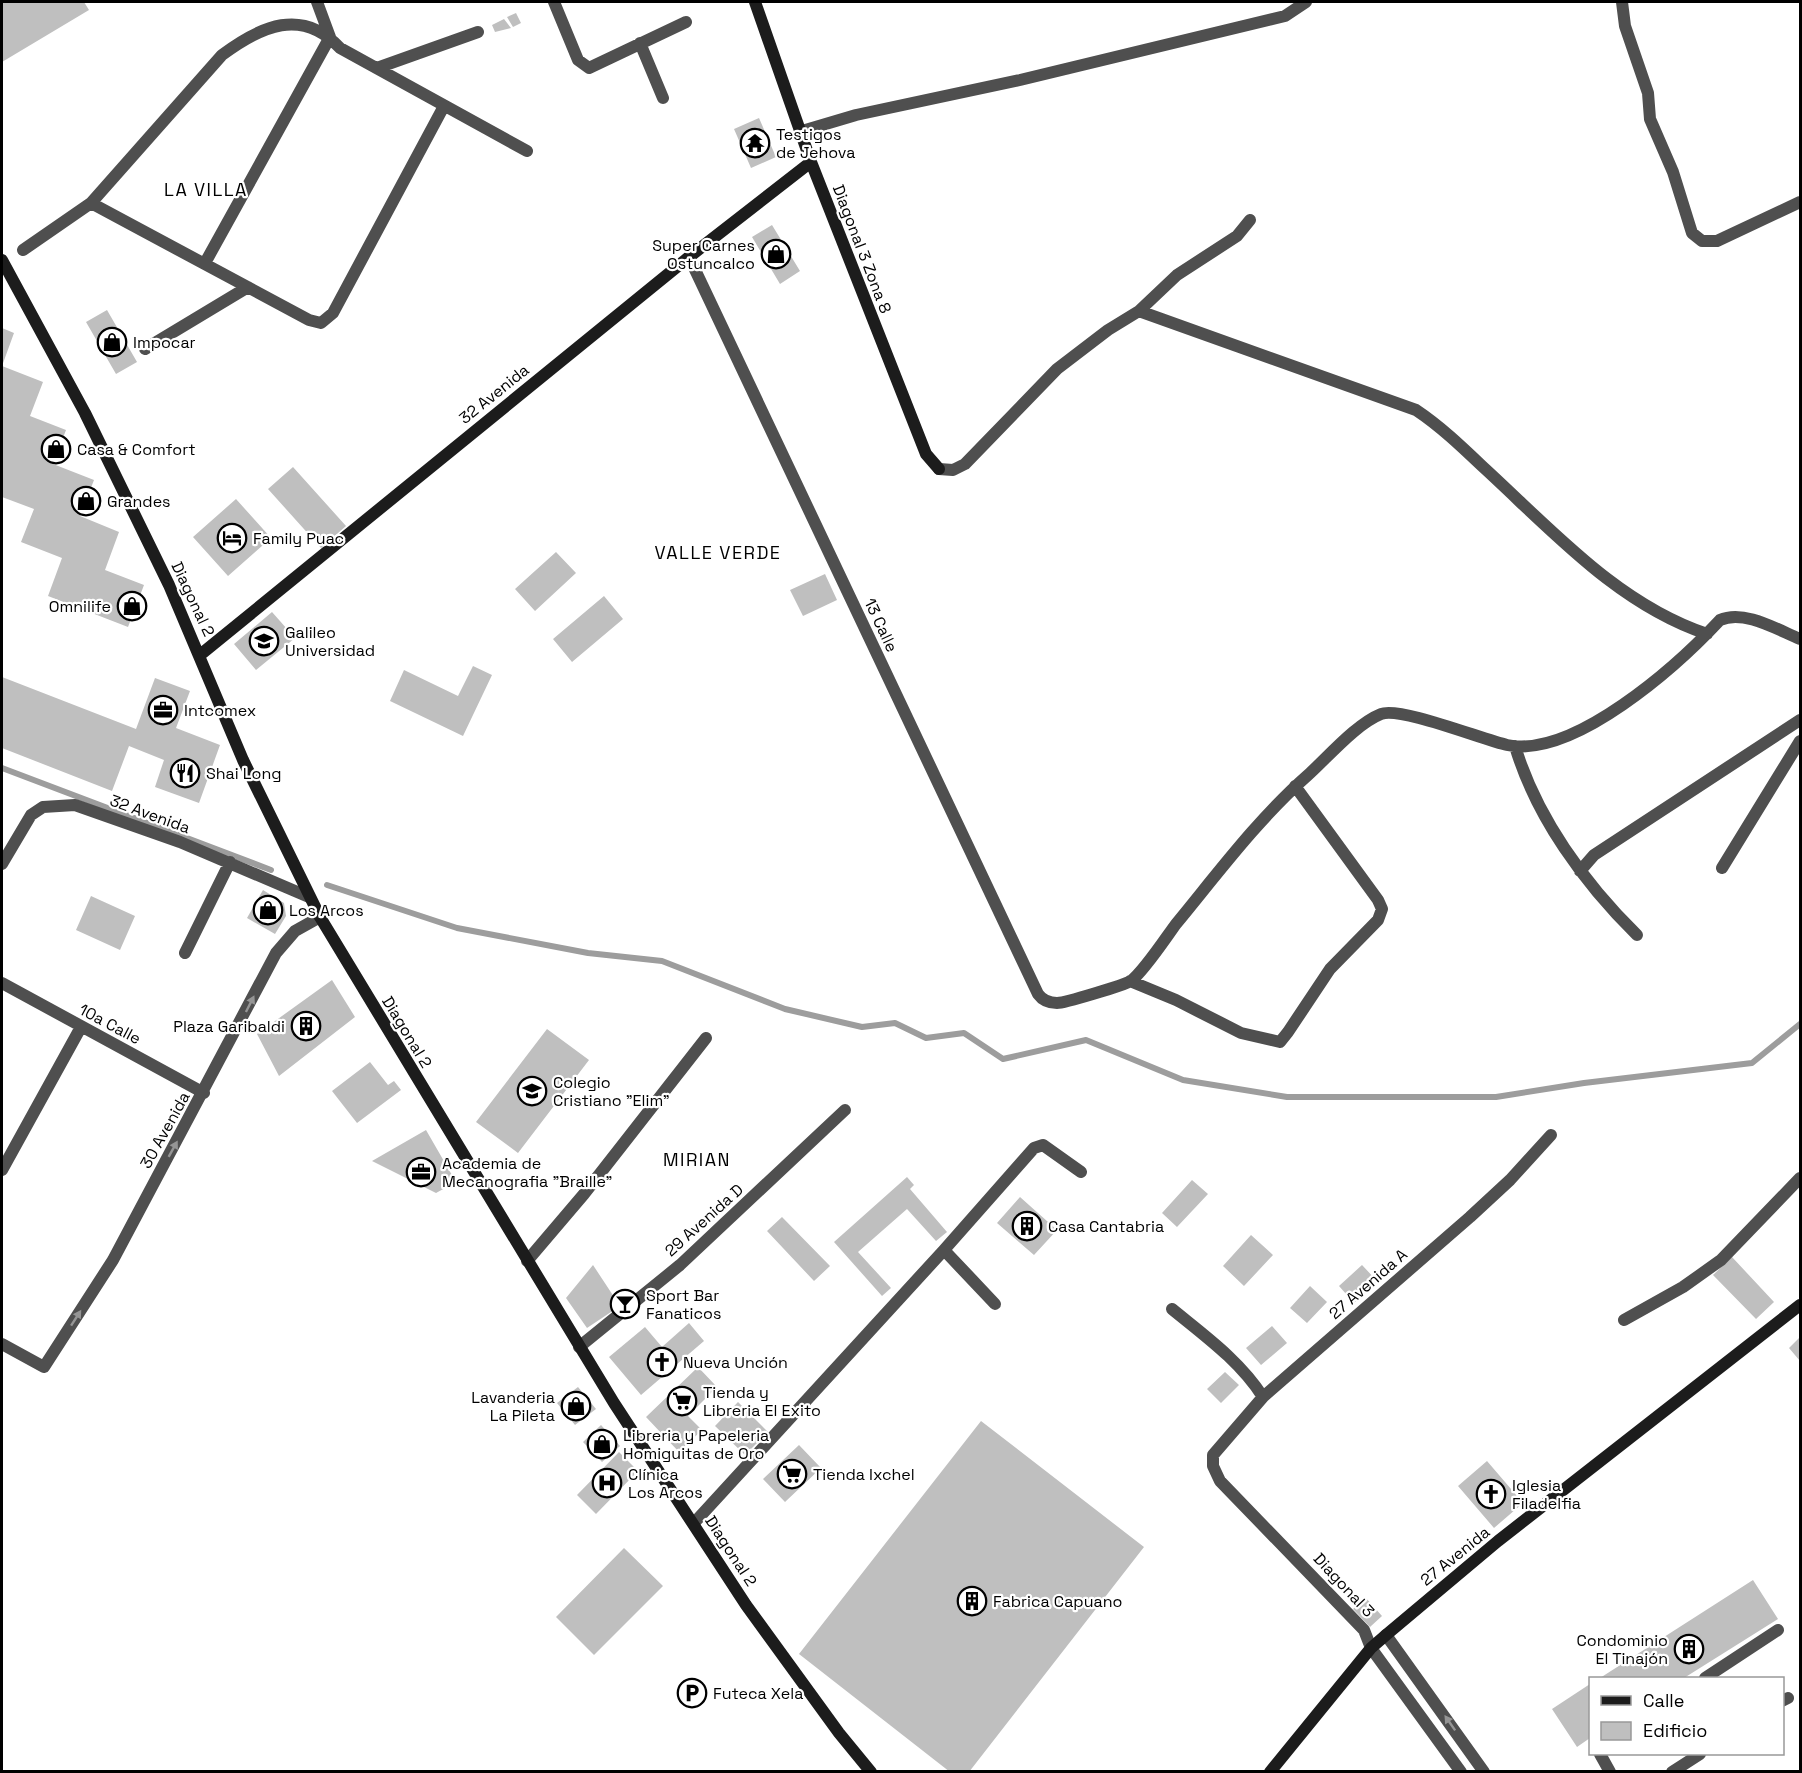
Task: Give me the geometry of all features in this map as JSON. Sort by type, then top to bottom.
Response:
[{"type":"street","points":[[205,263],[330,37],[317,2]]},
{"type":"street","points":[[554,2],[583,66],[589,68],[686,22]]},
{"type":"street","name":"Diagonal 3 Zona 8","points":[[755,2],[811,162],[926,454],[939,469],[953,470],[964,464],[1057,369],[1108,330],[1139,311]]},
{"type":"street","points":[[802,131],[856,115],[1020,80],[1285,16],[1305,2]]},
{"type":"street","points":[[1622,2],[1625,26],[1647,93],[1650,119],[1673,172],[1692,233],[1702,241],[1717,241],[1800,202]]},
{"type":"street","points":[[23,250],[91,203],[222,55],[242,40],[283,24],[302,23],[330,37],[340,48],[527,151]]},
{"type":"street","points":[[377,68],[478,32]]},
{"type":"street","points":[[640,44],[663,98]]},
{"type":"street","points":[[91,203],[315,322],[321,322],[330,317],[444,106]]},
{"type":"street","name":"32 Avenida","points":[[200,655],[689,257],[811,162]]},
{"type":"street","points":[[1250,220],[1237,236],[1177,275],[1139,311],[1416,410],[1446,432],[1582,558],[1617,587],[1651,610],[1680,625],[1707,634]]},
{"type":"street","name":"13 Calle","points":[[689,257],[1038,994],[1049,1002],[1062,1003],[1130,981]]},
{"type":"street","name":"Diagonal 2","points":[[2,260],[85,414],[200,655],[243,760],[320,917],[579,1347],[791,1668],[871,1772]]},
{"type":"street","points":[[145,349],[248,287]]},
{"type":"street","points":[[1295,786],[1378,900],[1382,909],[1378,920],[1330,969],[1280,1042],[1241,1034],[1176,1000],[1130,981],[1248,836],[1295,786],[1361,728],[1384,713],[1434,722],[1515,746],[1553,739],[1600,720],[1630,700],[1707,634],[1720,620],[1730,615],[1748,619],[1800,639]]},
{"type":"street","points":[[1580,871],[1594,855],[1800,720]]},
{"type":"street","points":[[1722,868],[1800,741]]},
{"type":"street","points":[[1515,746],[1544,812],[1580,871],[1598,895],[1637,935]]},
{"type":"street","name":"32 Avenida","points":[[2,864],[31,815],[43,807],[59,804],[75,805],[230,862],[309,897]]},
{"type":"street","points":[[185,953],[230,862]]},
{"type":"street","name":"30 Avenida","points":[[2,1344],[44,1367],[113,1260],[204,1093],[276,953],[295,931],[320,917]]},
{"type":"street","name":"10a Calle","points":[[2,983],[204,1093]]},
{"type":"street","points":[[2,1170],[81,1027]]},
{"type":"street","points":[[527,1261],[584,1194],[706,1038]]},
{"type":"street","name":"29 Avenida D","points":[[579,1347],[680,1264],[845,1110]]},
{"type":"street","name":"27 Avenida A","points":[[1212,1461],[1215,1450],[1263,1398],[1470,1217],[1510,1180],[1551,1135]]},
{"type":"street","points":[[694,1523],[944,1250],[1034,1148],[1041,1145],[1081,1172]]},
{"type":"street","points":[[1624,1320],[1683,1287],[1721,1260],[1800,1179]]},
{"type":"street","points":[[944,1250],[995,1304]]},
{"type":"street","name":"27 Avenida","points":[[1270,1772],[1371,1648],[1498,1541],[1800,1305]]},
{"type":"street","points":[[1172,1309],[1220,1348],[1245,1372],[1263,1398]]},
{"type":"street","name":"Diagonal 3","points":[[1212,1461],[1220,1481],[1364,1630],[1371,1648],[1461,1772]]},
{"type":"street","points":[[1706,1677],[1778,1630]]},
{"type":"street","points":[[1386,1635],[1484,1772]]},
{"type":"street","points":[[1601,1755],[1610,1772]]},
{"type":"street","points":[[1672,1772],[1698,1755]]},
{"type":"building","points":[[2,2],[84,2],[89,10],[2,62]]},
{"type":"building","points":[[516,13],[521,23],[513,27],[507,17]]},
{"type":"building","points":[[504,19],[511,28],[495,32],[492,25]]},
{"type":"building","name":"Testigos de Jehova","points":[[759,118],[776,157],[751,168],[734,129]]},
{"type":"building","name":"Super Carnes Ostuncalco","points":[[772,225],[800,271],[780,284],[752,237]]},
{"type":"building","name":"Impocar","points":[[107,310],[137,362],[116,374],[86,322]]},
{"type":"building","points":[[2,328],[14,333],[2,366]]},
{"type":"building","points":[[2,366],[43,382],[30,416],[66,430],[53,464],[94,480],[80,516],[119,532],[105,570],[144,585],[128,627],[48,596],[62,558],[21,542],[34,509],[2,497]]},
{"type":"building","points":[[293,467],[346,526],[321,548],[268,489]]},
{"type":"building","name":"Family Puac","points":[[236,499],[271,538],[228,576],[193,537]]},
{"type":"building","points":[[556,552],[576,573],[535,611],[515,589]]},
{"type":"building","points":[[825,574],[837,600],[803,616],[790,590]]},
{"type":"building","points":[[604,596],[623,619],[572,662],[553,639]]},
{"type":"building","name":"Galileo Universidad","points":[[272,612],[295,638],[256,670],[234,644]]},
{"type":"building","points":[[473,666],[492,675],[463,736],[390,701],[404,670],[458,696]]},
{"type":"building","points":[[2,677],[136,729],[155,678],[190,691],[176,728],[220,745],[199,803],[155,787],[164,760],[129,746],[112,791],[2,748]]},
{"type":"building","name":"Los Arcos","points":[[263,890],[284,903],[286,916],[275,934],[247,918]]},
{"type":"building","points":[[91,896],[135,916],[120,950],[76,930]]},
{"type":"building","name":"Plaza Garibaldi","points":[[332,980],[355,1017],[279,1076],[257,1034]]},
{"type":"building","name":"Colegio Cristiano \"Elim\"","points":[[547,1029],[589,1060],[518,1153],[476,1122]]},
{"type":"building","points":[[370,1062],[388,1085],[394,1081],[401,1090],[357,1123],[332,1091]]},
{"type":"building","name":"Academia de Mecanografia \"Braille\"","points":[[426,1130],[456,1182],[436,1193],[372,1161]]},
{"type":"building","points":[[907,1177],[914,1185],[910,1189],[947,1232],[936,1241],[907,1209],[858,1252],[891,1288],[882,1296],[834,1242]]},
{"type":"building","points":[[1192,1180],[1208,1194],[1177,1227],[1162,1213]]},
{"type":"building","name":"Casa Cantabria","points":[[1020,1197],[1057,1230],[1034,1255],[997,1223]]},
{"type":"building","points":[[782,1217],[830,1266],[814,1281],[767,1231]]},
{"type":"building","points":[[1251,1235],[1273,1255],[1244,1286],[1223,1266]]},
{"type":"building","points":[[1732,1257],[1774,1302],[1756,1319],[1713,1275]]},
{"type":"building","points":[[593,1265],[620,1306],[587,1328],[566,1298]]},
{"type":"building","points":[[1362,1265],[1378,1282],[1354,1303],[1339,1286]]},
{"type":"building","points":[[1310,1286],[1327,1302],[1307,1323],[1290,1308]]},
{"type":"building","name":"Nueva Unción","points":[[689,1323],[704,1341],[641,1395],[609,1357],[645,1327],[662,1347]]},
{"type":"building","points":[[1272,1326],[1287,1343],[1261,1365],[1246,1348]]},
{"type":"building","points":[[1800,1337],[1800,1361],[1789,1348]]},
{"type":"building","name":"Tienda y Libreria El Exito","points":[[698,1367],[717,1387],[688,1416],[702,1430],[679,1452],[646,1417]]},
{"type":"building","points":[[1225,1372],[1239,1385],[1221,1403],[1207,1389]]},
{"type":"building","name":"Lavanderia La Pileta","points":[[578,1387],[596,1409],[575,1425],[557,1403]]},
{"type":"building","points":[[738,1402],[768,1432],[745,1455],[715,1426]]},
{"type":"building","name":"Fabrica Capuano","points":[[981,1421],[1144,1547],[969,1772],[950,1772],[799,1654]]},
{"type":"building","name":"Libreria y Papeleria Homiguitas de Oro","points":[[601,1425],[620,1446],[602,1462],[583,1442]]},
{"type":"building","name":"Tienda Ixchel","points":[[799,1445],[821,1468],[785,1502],[763,1479]]},
{"type":"building","name":"Clínica Los Arcos","points":[[619,1452],[638,1471],[596,1514],[577,1495]]},
{"type":"building","name":"Iglesia Filadelfia","points":[[1487,1461],[1523,1503],[1494,1528],[1458,1486]]},
{"type":"building","points":[[624,1548],[663,1586],[594,1655],[556,1617]]},
{"type":"building","name":"Condominio El Tinajón","points":[[1753,1580],[1778,1619],[1686,1677],[1602,1677]]},
{"type":"building","points":[[1366,1598],[1382,1616],[1370,1627],[1353,1609]]},
{"type":"building","name":"Condominio El Tinajón","points":[[1589,1685],[1589,1739],[1577,1747],[1552,1709]]},
{"type":"waterway","points":[[2,768],[271,870]]},
{"type":"waterway","points":[[327,885],[457,928],[588,953],[662,961],[785,1009],[862,1027],[895,1023],[926,1038],[964,1033],[1003,1059],[1086,1040],[1183,1080],[1287,1097],[1496,1097],[1584,1083],[1752,1063],[1800,1024]]},
{"type":"place","name":"Testigos de Jehova","points":[[755,143]]},
{"type":"place","name":"Super Carnes Ostuncalco","points":[[776,254]]},
{"type":"place","name":"Impocar","points":[[112,342]]},
{"type":"place","name":"Casa & Comfort","points":[[56,449]]},
{"type":"place","name":"Grandes","points":[[86,501]]},
{"type":"place","name":"Family Puac","points":[[232,538]]},
{"type":"place","name":"Omnilife","points":[[132,606]]},
{"type":"place","name":"Galileo Universidad","points":[[264,641]]},
{"type":"place","name":"Intcomex","points":[[163,710]]},
{"type":"place","name":"Shai Long","points":[[185,773]]},
{"type":"place","name":"Los Arcos","points":[[268,910]]},
{"type":"place","name":"Plaza Garibaldi","points":[[306,1026]]},
{"type":"place","name":"Colegio Cristiano \"Elim\"","points":[[532,1091]]},
{"type":"place","name":"Academia de Mecanografia \"Braille\"","points":[[421,1172]]},
{"type":"place","name":"Casa Cantabria","points":[[1027,1226]]},
{"type":"place","name":"Sport Bar Fanaticos","points":[[625,1304]]},
{"type":"place","name":"Nueva Unción","points":[[662,1362]]},
{"type":"place","name":"Tienda y Libreria El Exito","points":[[682,1401]]},
{"type":"place","name":"Lavanderia La Pileta","points":[[576,1406]]},
{"type":"place","name":"Libreria y Papeleria Homiguitas de Oro","points":[[602,1444]]},
{"type":"place","name":"Tienda Ixchel","points":[[792,1474]]},
{"type":"place","name":"Clínica Los Arcos","points":[[607,1483]]},
{"type":"place","name":"Iglesia Filadelfia","points":[[1491,1494]]},
{"type":"place","name":"Fabrica Capuano","points":[[972,1601]]},
{"type":"place","name":"Condominio El Tinajón","points":[[1689,1649]]},
{"type":"place","name":"Futeca Xela","points":[[692,1693]]},
{"type":"district","name":"LA VILLA","points":[[206,189]]},
{"type":"district","name":"VALLE VERDE","points":[[718,552]]},
{"type":"district","name":"MIRIAN","points":[[697,1159]]}]
